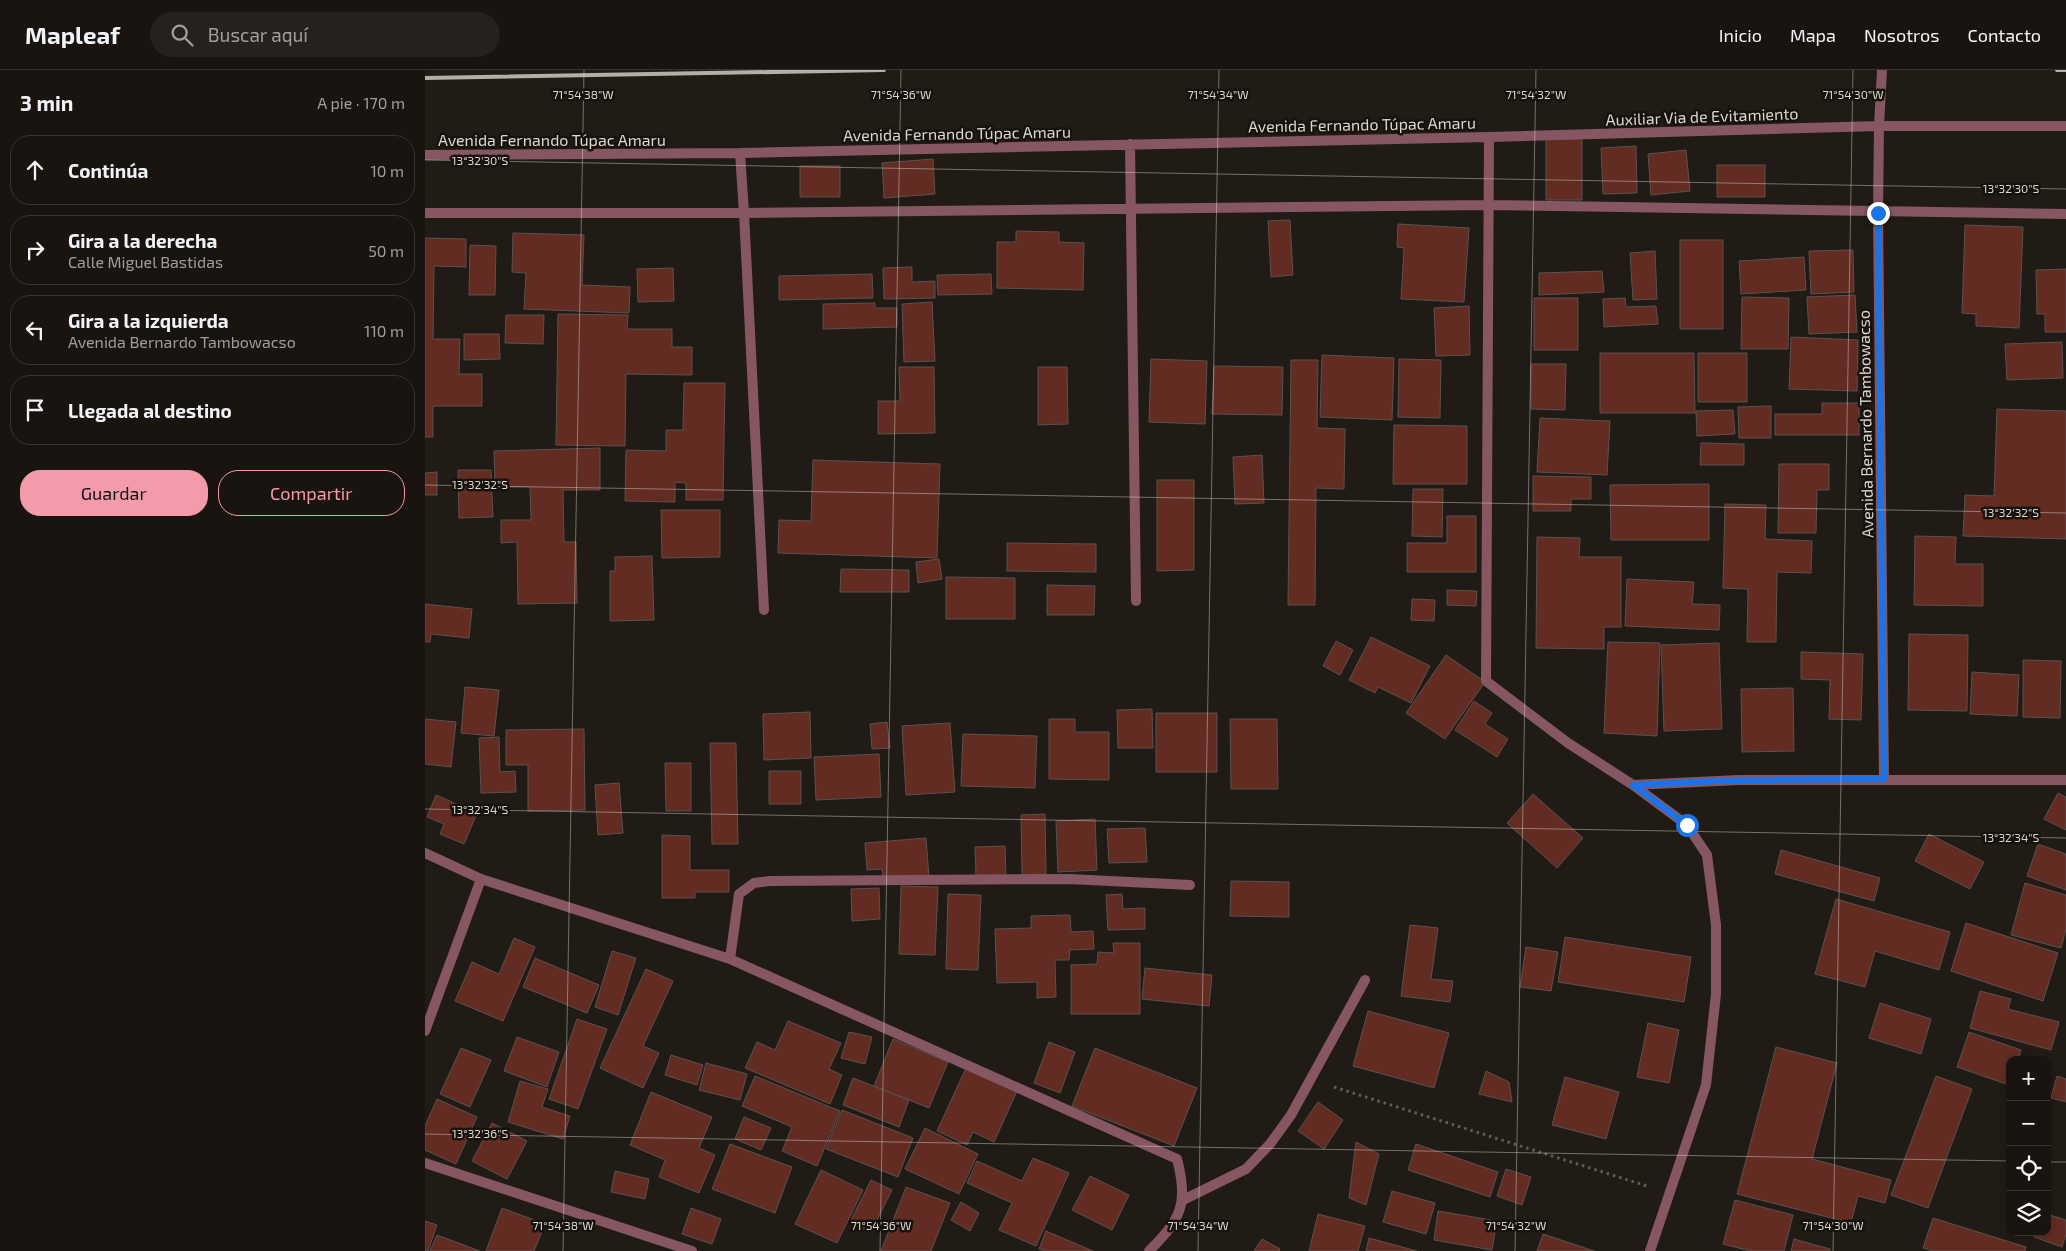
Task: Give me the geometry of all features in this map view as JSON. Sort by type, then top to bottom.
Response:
[{"type":"street","name":"Avenida Bernardo Tambowacso","points":[[1882,70],[1878,213],[1884,779]]},
{"type":"street","name":"Auxiliar Via de Evitamiento","points":[[1489,137],[1879,126],[2066,126]]},
{"type":"street","name":"Avenida Fernando Túpac Amaru","points":[[425,155],[739,153],[1489,137]]},
{"type":"street","points":[[1489,137],[1487,205],[1486,681],[1568,743],[1633,785],[1687,825],[1707,855],[1717,925],[1716,994],[1706,1085],[1650,1251]]},
{"type":"street","points":[[1130,144],[1136,601]]},
{"type":"street","points":[[739,153],[744,213],[764,610]]},
{"type":"street","points":[[425,213],[744,213],[1487,205],[1878,213],[2066,214]]},
{"type":"street","points":[[1633,785],[1739,780],[2066,780]]},
{"type":"street","points":[[425,853],[481,879],[730,960],[1177,1160],[1182,1178],[1183,1200],[1171,1229],[1149,1251]]},
{"type":"street","points":[[425,1031],[481,879]]},
{"type":"street","points":[[730,960],[739,894],[754,883],[1069,879],[1190,885]]},
{"type":"street","points":[[1183,1200],[1246,1169],[1270,1144],[1291,1115],[1365,980]]},
{"type":"street","points":[[425,1163],[692,1251]]},
{"type":"path","points":[[1325,1084],[1669,1193]]},
{"type":"building","points":[[1546,138],[1582,138],[1582,200],[1546,200]]},
{"type":"building","points":[[1636,146],[1637,193],[1603,194],[1601,148]]},
{"type":"building","points":[[1686,150],[1690,191],[1651,195],[1648,154]]},
{"type":"building","points":[[933,159],[935,194],[884,198],[882,163]]},
{"type":"building","points":[[1717,165],[1765,165],[1765,197],[1717,197]]},
{"type":"building","points":[[800,166],[840,166],[840,197],[800,197]]},
{"type":"building","points":[[1290,220],[1293,275],[1271,277],[1268,221]]},
{"type":"building","points":[[1398,224],[1469,228],[1464,302],[1401,299],[1404,248],[1397,247]]},
{"type":"building","points":[[1965,225],[2023,227],[2019,328],[1976,326],[1976,314],[1962,313]]},
{"type":"building","points":[[1016,231],[1059,232],[1059,242],[1084,243],[1083,290],[997,288],[997,242],[1016,242]]},
{"type":"building","points":[[513,233],[584,235],[582,285],[630,287],[629,313],[524,309],[526,273],[512,272]]},
{"type":"building","points":[[425,238],[466,239],[466,267],[434,266],[433,339],[460,339],[459,374],[482,374],[482,406],[433,406],[433,437],[425,437]]},
{"type":"building","points":[[1680,240],[1723,240],[1723,329],[1680,329]]},
{"type":"building","points":[[470,245],[496,246],[495,295],[469,295]]},
{"type":"building","points":[[1853,250],[1854,292],[1811,294],[1809,251]]},
{"type":"building","points":[[1655,251],[1657,299],[1633,300],[1630,253]]},
{"type":"building","points":[[1804,257],[1806,290],[1741,294],[1739,261]]},
{"type":"building","points":[[912,267],[912,282],[935,281],[935,298],[884,299],[883,268]]},
{"type":"building","points":[[673,268],[674,301],[638,302],[637,269]]},
{"type":"building","points":[[2066,269],[2066,332],[2045,332],[2045,314],[2037,314],[2036,270]]},
{"type":"building","points":[[1602,271],[1604,292],[1539,295],[1539,273]]},
{"type":"building","points":[[872,274],[873,298],[779,300],[779,276]]},
{"type":"building","points":[[991,274],[992,294],[938,295],[937,275]]},
{"type":"building","points":[[1855,295],[1857,332],[1809,334],[1807,297]]},
{"type":"building","points":[[1742,297],[1789,298],[1788,349],[1741,349]]},
{"type":"building","points":[[1534,298],[1578,298],[1578,350],[1534,350]]},
{"type":"building","points":[[1625,298],[1626,307],[1656,306],[1658,324],[1604,327],[1603,299]]},
{"type":"building","points":[[932,302],[935,361],[904,362],[902,304]]},
{"type":"building","points":[[875,303],[875,308],[897,308],[897,327],[823,329],[823,304]]},
{"type":"building","points":[[1469,306],[1470,355],[1436,356],[1434,308]]},
{"type":"building","points":[[558,314],[628,315],[627,329],[672,329],[672,347],[692,347],[692,375],[626,374],[625,446],[556,445]]},
{"type":"building","points":[[506,315],[544,315],[543,344],[505,343]]},
{"type":"building","points":[[464,334],[499,334],[500,359],[464,360]]},
{"type":"building","points":[[1791,337],[1858,340],[1857,391],[1789,389]]},
{"type":"building","points":[[2062,342],[2063,378],[2007,380],[2005,344]]},
{"type":"building","points":[[1600,353],[1694,353],[1695,413],[1600,413]]},
{"type":"building","points":[[1698,353],[1747,353],[1747,402],[1698,402]]},
{"type":"building","points":[[1322,355],[1394,358],[1392,420],[1320,417]]},
{"type":"building","points":[[1151,359],[1207,361],[1205,424],[1149,422]]},
{"type":"building","points":[[1399,359],[1441,360],[1440,418],[1398,417]]},
{"type":"building","points":[[1291,360],[1318,360],[1317,428],[1345,429],[1344,489],[1316,488],[1315,605],[1288,605]]},
{"type":"building","points":[[1531,364],[1566,364],[1565,410],[1531,409]]},
{"type":"building","points":[[1214,366],[1283,367],[1282,415],[1212,414]]},
{"type":"building","points":[[899,367],[934,367],[935,433],[878,434],[878,401],[900,401]]},
{"type":"building","points":[[1038,367],[1067,367],[1068,424],[1038,425]]},
{"type":"building","points":[[684,383],[725,383],[723,500],[686,500],[686,483],[675,482],[675,502],[625,501],[626,450],[666,451],[666,430],[683,430]]},
{"type":"building","points":[[1822,403],[1859,403],[1859,435],[1775,435],[1775,414],[1822,414]]},
{"type":"building","points":[[1771,406],[1771,438],[1739,438],[1738,407]]},
{"type":"building","points":[[1997,409],[2066,411],[2066,539],[1963,536],[1965,495],[1994,496]]},
{"type":"building","points":[[1733,410],[1735,434],[1697,436],[1696,411]]},
{"type":"building","points":[[1540,418],[1610,421],[1607,475],[1537,472]]},
{"type":"building","points":[[1394,425],[1467,426],[1467,484],[1393,484]]},
{"type":"building","points":[[1701,443],[1744,444],[1744,465],[1700,465]]},
{"type":"building","points":[[600,448],[600,490],[563,490],[564,542],[576,542],[577,603],[518,604],[517,542],[501,543],[501,520],[531,520],[530,487],[495,487],[494,451]]},
{"type":"building","points":[[1262,455],[1264,503],[1235,504],[1233,457]]},
{"type":"building","points":[[813,460],[940,464],[937,558],[778,553],[779,520],[811,521]]},
{"type":"building","points":[[1779,464],[1829,464],[1829,490],[1817,490],[1816,533],[1778,533]]},
{"type":"building","points":[[458,470],[491,470],[493,517],[459,518]]},
{"type":"building","points":[[437,472],[437,495],[425,495],[425,473]]},
{"type":"building","points":[[1533,476],[1591,477],[1591,499],[1571,499],[1571,511],[1533,511]]},
{"type":"building","points":[[1157,480],[1194,480],[1194,570],[1157,571]]},
{"type":"building","points":[[1709,484],[1709,540],[1611,540],[1610,485]]},
{"type":"building","points":[[1413,489],[1443,489],[1442,537],[1412,536]]},
{"type":"building","points":[[1725,504],[1766,505],[1765,539],[1812,541],[1811,573],[1777,572],[1776,642],[1747,642],[1748,589],[1723,588]]},
{"type":"building","points":[[661,510],[720,510],[720,557],[662,558]]},
{"type":"building","points":[[1447,516],[1476,516],[1476,572],[1407,572],[1407,543],[1447,543]]},
{"type":"building","points":[[1915,536],[1956,537],[1955,564],[1983,564],[1983,606],[1914,605]]},
{"type":"building","points":[[1537,537],[1580,538],[1579,557],[1621,557],[1621,627],[1604,627],[1604,649],[1536,648]]},
{"type":"building","points":[[1007,543],[1096,544],[1096,572],[1007,571]]},
{"type":"building","points":[[652,556],[654,620],[610,621],[610,571],[615,571],[615,557]]},
{"type":"building","points":[[939,559],[942,579],[918,583],[916,562]]},
{"type":"building","points":[[841,569],[909,570],[909,592],[840,592]]},
{"type":"building","points":[[946,577],[1015,578],[1015,619],[946,619]]},
{"type":"building","points":[[1627,579],[1694,582],[1692,604],[1720,605],[1719,630],[1625,626]]},
{"type":"building","points":[[1047,585],[1095,586],[1094,615],[1047,615]]},
{"type":"building","points":[[1447,590],[1477,591],[1476,606],[1447,605]]},
{"type":"building","points":[[1412,599],[1435,600],[1434,621],[1411,620]]},
{"type":"building","points":[[425,604],[472,609],[469,638],[431,634],[430,642],[425,642]]},
{"type":"building","points":[[1909,634],[1968,635],[1967,711],[1908,710]]},
{"type":"building","points":[[1371,637],[1430,666],[1411,703],[1378,687],[1375,693],[1349,680]]},
{"type":"building","points":[[1336,641],[1353,650],[1340,675],[1323,666]]},
{"type":"building","points":[[1608,642],[1660,643],[1657,736],[1604,733]]},
{"type":"building","points":[[1719,643],[1722,729],[1664,731],[1661,645]]},
{"type":"building","points":[[1801,652],[1863,654],[1861,720],[1829,719],[1830,680],[1801,679]]},
{"type":"building","points":[[1446,655],[1485,682],[1445,739],[1406,713]]},
{"type":"building","points":[[2023,660],[2061,661],[2060,718],[2023,717]]},
{"type":"building","points":[[1972,672],[2019,675],[2017,716],[1970,714]]},
{"type":"building","points":[[465,687],[499,690],[494,736],[461,733]]},
{"type":"building","points":[[1793,688],[1794,751],[1742,752],[1741,689]]},
{"type":"building","points":[[1474,701],[1492,713],[1485,724],[1508,739],[1497,757],[1455,730]]},
{"type":"building","points":[[1152,709],[1153,748],[1118,748],[1117,710]]},
{"type":"building","points":[[810,712],[811,758],[764,760],[763,714]]},
{"type":"building","points":[[1156,713],[1217,713],[1217,772],[1156,772]]},
{"type":"building","points":[[425,719],[456,722],[451,767],[425,764]]},
{"type":"building","points":[[1049,719],[1075,719],[1075,732],[1109,732],[1109,780],[1049,779]]},
{"type":"building","points":[[1230,719],[1277,719],[1278,789],[1231,789]]},
{"type":"building","points":[[887,722],[890,748],[872,749],[870,724]]},
{"type":"building","points":[[950,723],[955,792],[906,795],[902,726]]},
{"type":"building","points":[[584,729],[585,810],[528,811],[528,765],[506,765],[506,730]]},
{"type":"building","points":[[963,734],[1037,736],[1035,788],[961,786]]},
{"type":"building","points":[[499,737],[500,772],[515,771],[516,792],[481,793],[479,738]]},
{"type":"building","points":[[710,743],[736,743],[738,844],[712,844]]},
{"type":"building","points":[[879,754],[881,797],[816,800],[814,757]]},
{"type":"building","points":[[665,763],[691,763],[691,811],[666,811]]},
{"type":"building","points":[[769,771],[801,771],[801,804],[769,804]]},
{"type":"building","points":[[619,783],[623,833],[598,835],[595,785]]},
{"type":"building","points":[[2058,793],[2066,797],[2066,830],[2044,819]]},
{"type":"building","points":[[1533,794],[1583,838],[1557,868],[1507,823]]},
{"type":"building","points":[[436,795],[477,813],[464,844],[440,834],[444,824],[427,817]]},
{"type":"building","points":[[1045,814],[1046,874],[1022,875],[1021,815]]},
{"type":"building","points":[[1095,819],[1097,870],[1058,872],[1056,821]]},
{"type":"building","points":[[1145,828],[1147,862],[1109,863],[1107,829]]},
{"type":"building","points":[[1929,834],[1984,862],[1970,889],[1915,861]]},
{"type":"building","points":[[662,835],[690,836],[690,870],[729,870],[729,892],[695,892],[695,898],[662,898]]},
{"type":"building","points":[[926,838],[929,877],[883,880],[882,869],[867,870],[865,843]]},
{"type":"building","points":[[2038,844],[2066,854],[2066,890],[2027,876]]},
{"type":"building","points":[[1005,846],[1006,876],[976,877],[975,847]]},
{"type":"building","points":[[1781,850],[1880,878],[1874,901],[1775,874]]},
{"type":"building","points":[[1231,881],[1289,882],[1289,917],[1230,916]]},
{"type":"building","points":[[2025,883],[2066,895],[2066,929],[2061,948],[2011,935]]},
{"type":"building","points":[[901,886],[938,887],[935,955],[899,954]]},
{"type":"building","points":[[879,888],[880,919],[852,921],[851,889]]},
{"type":"building","points":[[948,894],[981,895],[978,970],[946,969]]},
{"type":"building","points":[[1122,894],[1123,909],[1145,908],[1145,929],[1108,930],[1106,895]]},
{"type":"building","points":[[1836,899],[1950,932],[1939,970],[1875,951],[1865,987],[1815,974]]},
{"type":"building","points":[[1070,915],[1071,932],[1093,931],[1094,949],[1070,950],[1069,960],[1055,960],[1056,997],[1037,998],[1037,982],[997,983],[995,929],[1031,928],[1031,916]]},
{"type":"building","points":[[1966,923],[2058,953],[2043,1001],[1951,971]]},
{"type":"building","points":[[1410,925],[1438,928],[1431,979],[1453,981],[1450,1002],[1401,996]]},
{"type":"building","points":[[1565,937],[1691,957],[1684,1002],[1558,982]]},
{"type":"building","points":[[514,938],[535,947],[503,1021],[455,1001],[472,962],[499,974]]},
{"type":"building","points":[[1113,943],[1140,943],[1140,1014],[1071,1014],[1071,965],[1097,964],[1098,952],[1114,953]]},
{"type":"building","points":[[1526,947],[1558,952],[1551,991],[1520,987]]},
{"type":"building","points":[[612,951],[636,958],[618,1015],[595,1007]]},
{"type":"building","points":[[535,958],[599,985],[587,1013],[523,987]]},
{"type":"building","points":[[1145,968],[1212,975],[1209,1006],[1142,999]]},
{"type":"building","points":[[646,969],[673,981],[643,1046],[659,1053],[643,1088],[600,1068]]},
{"type":"building","points":[[1980,991],[2011,999],[2008,1009],[2059,1022],[2051,1050],[1970,1028]]},
{"type":"building","points":[[1880,1003],[1931,1019],[1921,1054],[1869,1038]]},
{"type":"building","points":[[1368,1011],[1449,1033],[1434,1088],[1353,1066]]},
{"type":"building","points":[[577,1019],[607,1029],[578,1109],[549,1099]]},
{"type":"building","points":[[788,1021],[841,1043],[829,1069],[842,1075],[830,1104],[745,1068],[757,1042],[775,1050]]},
{"type":"building","points":[[1648,1023],[1679,1030],[1669,1083],[1637,1077]]},
{"type":"building","points":[[849,1032],[872,1037],[865,1064],[841,1058]]},
{"type":"building","points":[[1969,1032],[2021,1050],[2019,1056],[2006,1056],[2006,1084],[1957,1067]]},
{"type":"building","points":[[517,1037],[559,1052],[547,1087],[504,1071]]},
{"type":"building","points":[[893,1039],[948,1062],[929,1108],[874,1086]]},
{"type":"building","points":[[1049,1042],[1075,1052],[1060,1093],[1034,1083]]},
{"type":"building","points":[[1776,1047],[1837,1063],[1812,1159],[1891,1180],[1885,1203],[1858,1196],[1851,1223],[1737,1194]]},
{"type":"building","points":[[461,1048],[491,1060],[470,1107],[440,1094]]},
{"type":"building","points":[[1095,1048],[1197,1088],[1174,1146],[1072,1106]]},
{"type":"building","points":[[671,1055],[703,1065],[697,1085],[665,1075]]},
{"type":"building","points":[[706,1063],[747,1074],[740,1100],[699,1090]]},
{"type":"building","points":[[966,1068],[1017,1091],[994,1142],[973,1132],[967,1145],[937,1131]]},
{"type":"building","points":[[1486,1071],[1509,1082],[1512,1102],[1479,1094]]},
{"type":"building","points":[[755,1076],[840,1111],[817,1166],[782,1151],[792,1127],[742,1106]]},
{"type":"building","points":[[1936,1076],[1972,1089],[1928,1208],[1891,1195]]},
{"type":"building","points":[[2057,1076],[2066,1079],[2066,1102],[2051,1098]]},
{"type":"building","points":[[1565,1077],[1619,1092],[1606,1139],[1552,1125]]},
{"type":"building","points":[[853,1078],[909,1100],[899,1127],[843,1105]]},
{"type":"building","points":[[520,1081],[548,1089],[542,1107],[570,1116],[563,1139],[508,1122]]},
{"type":"building","points":[[651,1092],[712,1117],[699,1148],[715,1155],[699,1193],[659,1177],[665,1160],[630,1145]]},
{"type":"building","points":[[437,1099],[477,1117],[456,1164],[425,1150],[425,1126]]},
{"type":"building","points":[[1318,1102],[1343,1120],[1324,1149],[1298,1131]]},
{"type":"building","points":[[842,1110],[913,1138],[898,1177],[826,1149]]},
{"type":"building","points":[[744,1117],[771,1128],[761,1150],[735,1139]]},
{"type":"building","points":[[492,1123],[527,1141],[507,1179],[472,1161]]},
{"type":"building","points":[[925,1128],[978,1154],[959,1194],[905,1169]]},
{"type":"building","points":[[1356,1142],[1379,1154],[1366,1205],[1349,1198]]},
{"type":"building","points":[[730,1144],[792,1167],[775,1213],[712,1189]]},
{"type":"building","points":[[1416,1144],[1498,1172],[1490,1197],[1408,1170]]},
{"type":"building","points":[[1033,1158],[1069,1173],[1036,1246],[999,1230],[1012,1203],[967,1183],[977,1161],[1022,1181]]},
{"type":"building","points":[[1506,1169],[1531,1177],[1522,1205],[1497,1196]]},
{"type":"building","points":[[821,1170],[863,1190],[837,1243],[795,1224]]},
{"type":"building","points":[[615,1171],[649,1179],[645,1199],[611,1192]]},
{"type":"building","points":[[1090,1176],[1129,1195],[1112,1230],[1072,1210]]},
{"type":"building","points":[[871,1180],[892,1190],[871,1232],[850,1222]]},
{"type":"building","points":[[906,1187],[950,1203],[931,1251],[881,1251]]},
{"type":"building","points":[[1392,1191],[1435,1203],[1426,1234],[1383,1222]]},
{"type":"building","points":[[1735,1200],[1793,1215],[1784,1251],[1750,1251],[1723,1244]]},
{"type":"building","points":[[961,1202],[979,1213],[970,1231],[951,1220]]},
{"type":"building","points":[[502,1208],[545,1224],[534,1251],[486,1251]]},
{"type":"building","points":[[691,1208],[721,1219],[712,1244],[682,1234]]},
{"type":"building","points":[[1438,1211],[1497,1221],[1492,1250],[1434,1240]]},
{"type":"building","points":[[1318,1214],[1365,1226],[1358,1251],[1309,1251]]},
{"type":"building","points":[[2051,1215],[2066,1220],[2066,1234],[2062,1247],[2034,1237],[2051,1236]]},
{"type":"building","points":[[1933,1218],[2026,1247],[2025,1251],[1933,1251],[1923,1248]]},
{"type":"building","points":[[425,1221],[437,1225],[428,1251],[425,1251]]},
{"type":"building","points":[[1046,1231],[1093,1251],[1045,1251],[1039,1249]]},
{"type":"building","points":[[1543,1234],[1594,1251],[1537,1251]]},
{"type":"building","points":[[437,1235],[480,1251],[430,1251]]},
{"type":"building","points":[[1369,1238],[1417,1251],[1366,1251]]},
{"type":"building","points":[[1262,1239],[1280,1249],[1279,1251],[1254,1251]]},
{"type":"building","points":[[1794,1239],[1830,1249],[1830,1251],[1791,1251]]},
{"type":"railway","points":[[425,78],[884,70]]},
{"type":"railway","points":[[2057,70],[2066,70]]},
{"type":"route","points":[[1687,825],[1633,785],[1739,780],[1884,779],[1878,213]]}]
